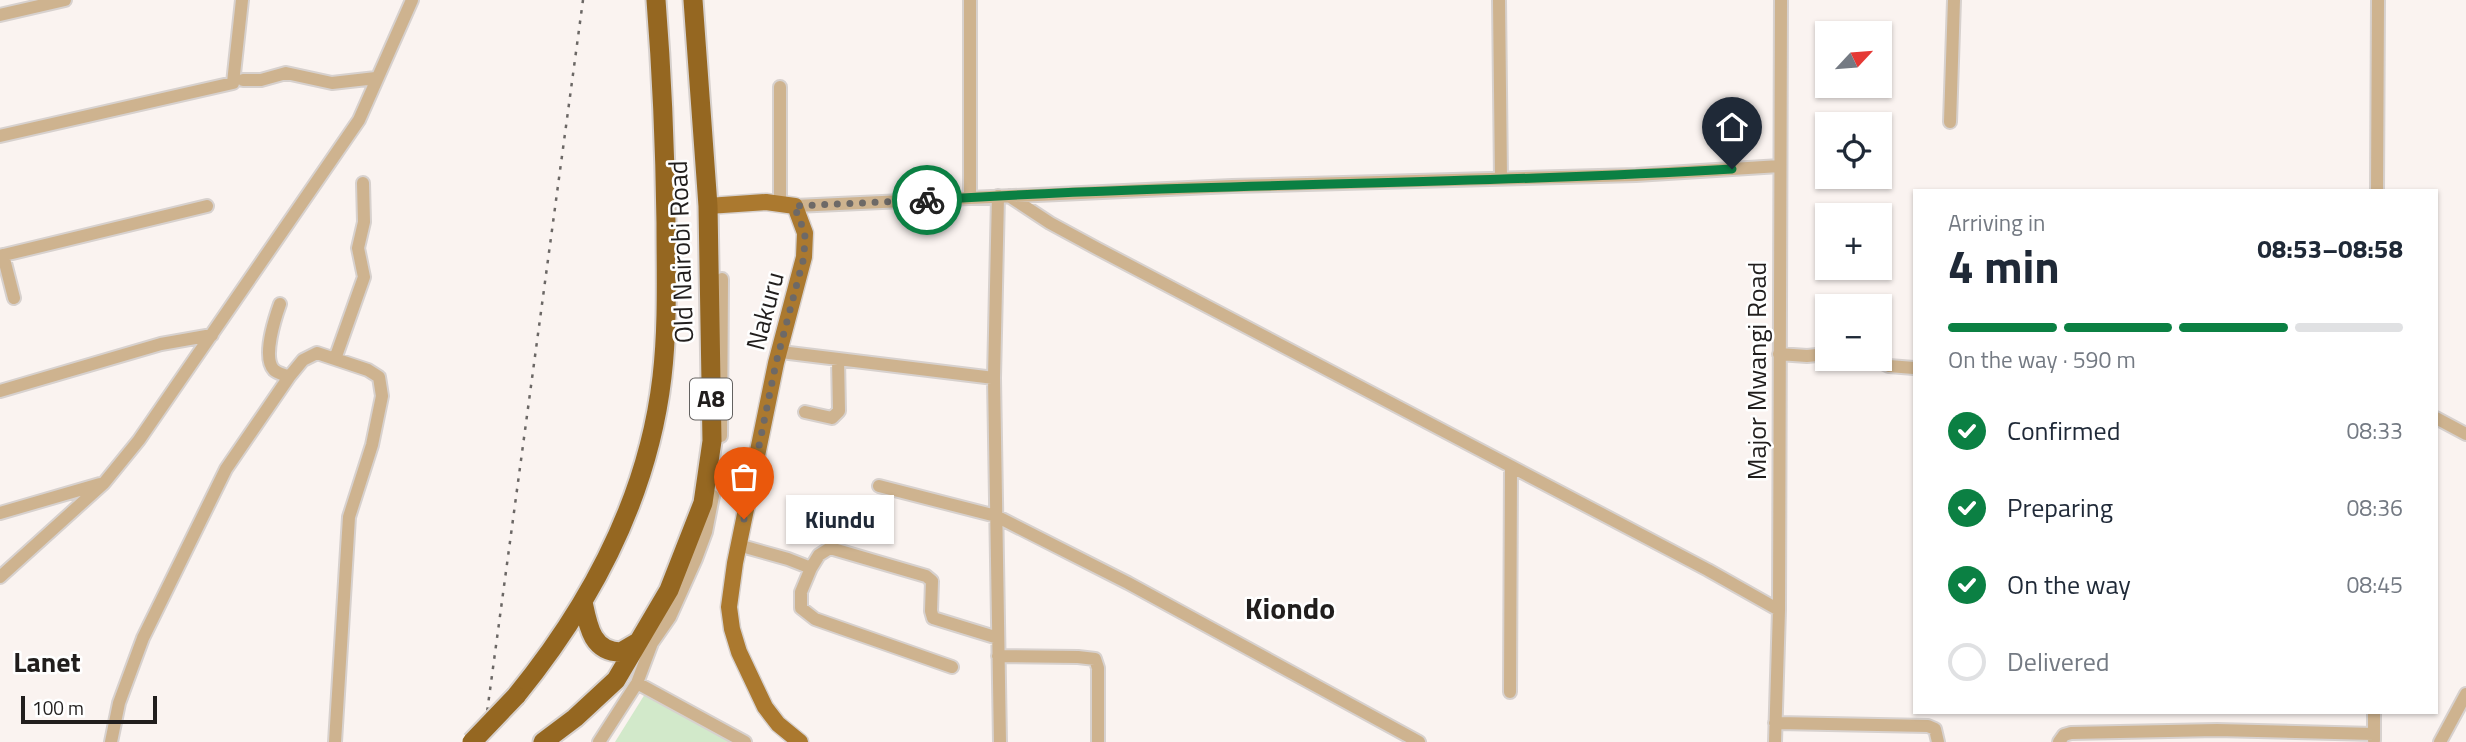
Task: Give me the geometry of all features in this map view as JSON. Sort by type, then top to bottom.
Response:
[{"type":"highway","name":"Old Nairobi Road","points":[[472,742],[516,696],[560,639],[583,603],[604,566],[628,510],[651,437],[662,379],[667,315],[664,109],[656,0]]},
{"type":"highway","name":"Old Nairobi Road","points":[[543,742],[575,718],[616,680],[677,573],[703,503],[712,441],[708,206],[693,0]]},
{"type":"highway","points":[[583,603],[593,639],[603,649],[621,652],[638,642]]},
{"type":"main road","points":[[708,206],[766,202],[788,205]]},
{"type":"main road","name":"Nakuru","points":[[788,205],[805,233],[804,257],[776,363],[738,545],[729,607],[739,652],[765,707],[778,724],[800,742]]},
{"type":"street","points":[[0,15],[65,0]]},
{"type":"street","points":[[0,136],[233,83],[242,0]]},
{"type":"street","points":[[0,578],[104,483],[139,440],[359,120],[412,0]]},
{"type":"street","points":[[970,0],[970,197]]},
{"type":"street","points":[[1499,0],[1501,179]]},
{"type":"street","name":"Major Mwangi Road","points":[[1774,742],[1779,610],[1781,0]]},
{"type":"street","points":[[1950,122],[1954,0]]},
{"type":"street","points":[[2377,189],[2378,0]]},
{"type":"street","points":[[243,80],[261,80],[286,73],[332,83],[376,78]]},
{"type":"street","points":[[780,87],[788,205],[1288,184],[1636,175],[1780,166]]},
{"type":"street","points":[[335,359],[364,277],[358,248],[364,222],[363,183]]},
{"type":"street","points":[[1000,742],[994,378],[1003,196]]},
{"type":"street","points":[[1003,196],[1779,610]]},
{"type":"street","points":[[14,298],[1,256],[207,206]]},
{"type":"street","points":[[599,742],[637,683],[652,643],[670,617],[706,532],[720,441],[722,279]]},
{"type":"street","points":[[280,304],[268,360],[274,370],[289,377]]},
{"type":"street","points":[[0,391],[161,344],[212,335]]},
{"type":"street","points":[[781,352],[994,378]]},
{"type":"street","points":[[111,742],[119,703],[143,638],[226,469],[289,377],[303,360],[317,353],[368,370],[379,377],[383,396],[372,445],[349,517],[335,742]]},
{"type":"street","points":[[1779,354],[1815,355]]},
{"type":"street","points":[[804,412],[832,418],[839,411],[838,359]]},
{"type":"street","points":[[1892,366],[1913,368]]},
{"type":"street","points":[[2438,419],[2466,434]]},
{"type":"street","points":[[1510,692],[1511,467]]},
{"type":"street","points":[[0,513],[104,483]]},
{"type":"street","points":[[879,486],[996,516],[1140,590],[1419,742]]},
{"type":"street","points":[[738,545],[810,568]]},
{"type":"street","points":[[952,667],[815,619],[801,608],[801,592],[810,568],[820,555],[830,548],[926,576],[932,581],[933,618],[998,638]]},
{"type":"street","points":[[998,656],[1095,659],[1098,668],[1098,742]]},
{"type":"street","points":[[637,683],[745,742]]},
{"type":"street","points":[[2440,742],[2466,694]]},
{"type":"street","points":[[2059,742],[2064,735],[2071,733],[2374,738],[2374,714]]},
{"type":"street","points":[[1775,723],[1928,726],[1936,729],[1938,742]]},
{"type":"green space","points":[[645,694],[744,742],[615,742]]},
{"type":"railway","points":[[483,742],[583,0]]},
{"type":"way so far","points":[[744,519],[776,363],[804,257],[805,233],[802,220],[794,206],[927,200]]},
{"type":"place","name":"Kiundu","points":[[744,519]]},
{"type":"district","name":"Kiondo","points":[[1290,609]]},
{"type":"district","name":"Lanet","points":[[47,662]]},
{"type":"route","points":[[927,200],[1288,184],[1636,175],[1732,169]]}]
